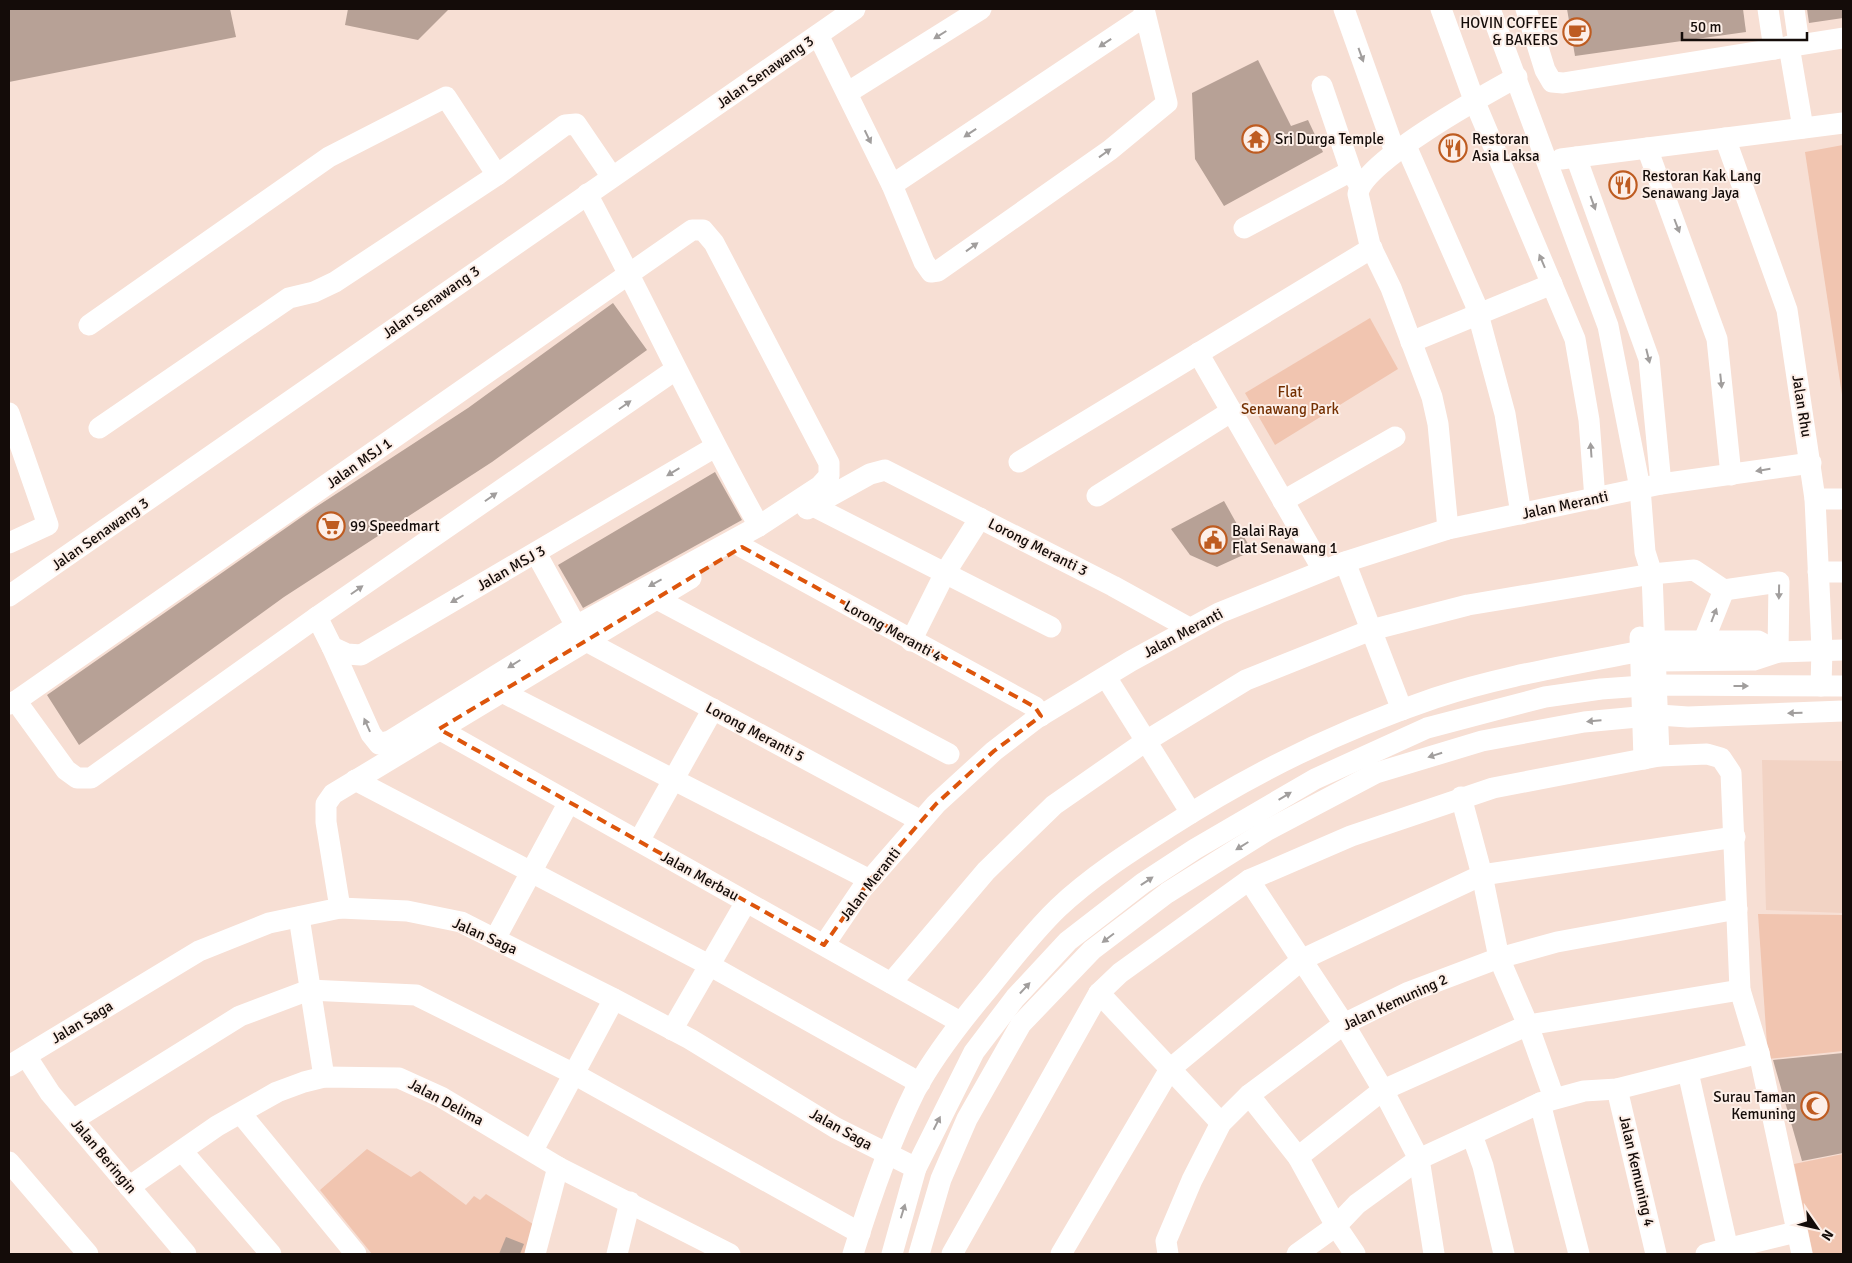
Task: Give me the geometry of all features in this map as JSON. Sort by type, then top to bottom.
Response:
[{"type":"street","name":"Jalan Senawang 3","points":[[9,596],[855,9]]},
{"type":"street","points":[[846,93],[981,9]]},
{"type":"street","points":[[1344,9],[1400,149],[1475,303],[1505,414],[1521,514]]},
{"type":"street","points":[[1441,9],[1474,100],[1575,339],[1589,420],[1595,499]]},
{"type":"street","points":[[1490,9],[1517,77],[1546,161],[1608,326],[1640,488],[1651,651],[1652,758]]},
{"type":"street","points":[[1526,9],[1545,70],[1552,82],[1563,83],[1843,38]]},
{"type":"street","points":[[1768,9],[1787,46],[1803,128]]},
{"type":"street","points":[[1787,46],[1794,9]]},
{"type":"street","points":[[818,36],[892,185],[924,262],[931,272],[938,271],[1110,150],[1167,103],[1144,12],[892,185]]},
{"type":"street","points":[[1244,228],[1372,171],[1400,149],[1474,100],[1517,77]]},
{"type":"street","points":[[1322,86],[1355,178],[1372,248],[1391,288],[1432,397],[1438,424],[1448,529]]},
{"type":"street","points":[[88,325],[329,157],[446,97],[497,175]]},
{"type":"street","points":[[1546,161],[1843,122]]},
{"type":"street","points":[[99,428],[289,298],[314,292],[335,282],[497,175],[565,125],[576,124],[612,177]]},
{"type":"street","name":"Jalan Rhu","points":[[1725,138],[1787,310],[1815,499],[1822,649],[1821,686]]},
{"type":"street","points":[[1648,148],[1717,339],[1731,475]]},
{"type":"street","points":[[1576,157],[1649,359],[1661,484]]},
{"type":"street","points":[[317,617],[371,734],[380,744],[390,741],[582,634],[759,526],[675,370],[630,274],[587,194]]},
{"type":"street","name":"Jalan MSJ 1","points":[[13,702],[692,230],[702,230],[714,243],[829,463],[829,476],[820,486],[759,526]]},
{"type":"street","points":[[1019,462],[1372,248]]},
{"type":"street","points":[[1411,342],[1552,284]]},
{"type":"street","points":[[1198,353],[1323,570]]},
{"type":"street","points":[[13,702],[66,770],[77,778],[91,778],[317,617],[675,370]]},
{"type":"street","points":[[1097,496],[1232,411]]},
{"type":"street","points":[[9,413],[48,525],[9,543]]},
{"type":"street","points":[[1283,501],[1395,437]]},
{"type":"street","name":"Jalan MSJ 3","points":[[332,647],[347,654],[361,654],[715,447]]},
{"type":"street","name":"Jalan Meranti","points":[[824,945],[870,880],[921,821],[936,804],[994,751],[1041,716],[1189,628],[1323,570],[1448,529],[1661,484],[1811,463]]},
{"type":"street","name":"Lorong Meranti 3","points":[[813,506],[870,474],[885,470],[1113,586],[1189,628]]},
{"type":"street","points":[[1815,499],[1843,499]]},
{"type":"street","points":[[340,908],[326,804],[333,794],[502,692],[582,634],[657,599],[813,506],[1051,627]]},
{"type":"street","points":[[911,641],[946,574],[980,518]]},
{"type":"street","name":"Lorong Meranti 4","points":[[742,547],[1035,708],[1041,716]]},
{"type":"street","points":[[536,553],[582,634]]},
{"type":"street","points":[[1345,562],[1402,710]]},
{"type":"street","points":[[891,983],[986,871],[1054,805],[1146,741],[1246,680],[1371,630],[1468,605],[1646,575],[1694,570],[1724,590],[1780,582],[1778,652]]},
{"type":"street","points":[[1818,572],[1843,572]]},
{"type":"street","points":[[1692,686],[1684,677],[1685,672],[1704,651],[1724,590]]},
{"type":"street","points":[[657,599],[949,754]]},
{"type":"street","name":"Lorong Meranti 5","points":[[582,634],[713,709],[921,821]]},
{"type":"street","points":[[853,1254],[887,1154],[920,1083],[960,1022],[1056,910],[1106,867],[1190,813],[1289,757],[1354,727],[1436,698],[1528,674],[1651,651],[1704,651],[1758,641],[1778,652],[1822,649],[1843,650]]},
{"type":"street","points":[[1106,677],[1190,813]]},
{"type":"street","points":[[892,1254],[916,1168],[974,1052],[1015,998],[1068,941],[1143,883],[1315,779],[1427,728],[1545,697],[1650,685],[1843,686]]},
{"type":"street","points":[[502,692],[870,880]]},
{"type":"street","points":[[639,841],[713,709]]},
{"type":"street","points":[[920,1254],[941,1179],[967,1119],[1021,1024],[1092,950],[1167,893],[1266,831],[1376,773],[1482,741],[1584,722],[1651,716],[1688,717],[1843,711]]},
{"type":"street","name":"Jalan Merbau","points":[[439,729],[960,1022]]},
{"type":"street","points":[[952,1254],[1099,993],[1120,973],[1249,880],[1351,836],[1461,797],[1493,788],[1652,758],[1707,754],[1721,758],[1731,773],[1740,990],[1759,1053],[1802,1254]]},
{"type":"street","points":[[355,780],[710,965],[920,1083]]},
{"type":"street","points":[[1461,797],[1482,875],[1499,958],[1528,1024],[1547,1100],[1579,1254]]},
{"type":"street","points":[[495,939],[569,802]]},
{"type":"street","points":[[1061,1254],[1170,1069],[1303,959],[1482,875],[1735,837]]},
{"type":"street","points":[[1249,880],[1303,959],[1344,1024],[1383,1090],[1419,1159],[1434,1254]]},
{"type":"street","points":[[672,1030],[746,902]]},
{"type":"street","name":"Jalan Saga","points":[[17,1061],[199,951],[269,923],[340,908],[407,910],[461,922],[614,999],[672,1030],[836,1128],[916,1168]]},
{"type":"street","name":"Jalan Kemuning 2","points":[[1168,1254],[1166,1241],[1192,1180],[1221,1123],[1249,1095],[1344,1024],[1409,992],[1499,958],[1557,942],[1737,909]]},
{"type":"street","points":[[299,917],[324,1077]]},
{"type":"street","points":[[74,1120],[240,1016],[309,990],[416,995],[574,1074],[860,1233]]},
{"type":"street","points":[[1298,1158],[1383,1090],[1528,1024],[1740,990]]},
{"type":"street","points":[[1099,993],[1221,1123]]},
{"type":"street","points":[[533,1150],[614,999]]},
{"type":"street","points":[[1297,1254],[1336,1226],[1357,1204],[1419,1159],[1547,1100],[1584,1092],[1617,1089],[1759,1053]]},
{"type":"street","name":"Jalan Beringin","points":[[17,1061],[74,1120],[186,1254]]},
{"type":"street","points":[[1688,1072],[1729,1252]]},
{"type":"street","name":"Jalan Delima","points":[[129,1186],[217,1126],[242,1114],[277,1092],[324,1077],[399,1078],[441,1097],[533,1150],[558,1167],[630,1202],[696,1247],[730,1254]]},
{"type":"street","name":"Jalan Kemuning 4","points":[[1617,1089],[1656,1254]]},
{"type":"street","points":[[1249,1095],[1298,1158],[1336,1226],[1355,1254]]},
{"type":"street","points":[[242,1114],[356,1254]]},
{"type":"street","points":[[1472,1135],[1483,1166],[1504,1254]]},
{"type":"street","points":[[182,1151],[272,1254]]},
{"type":"street","points":[[9,1162],[88,1254]]},
{"type":"street","points":[[535,1254],[558,1167]]},
{"type":"street","points":[[617,1254],[630,1202]]},
{"type":"street","points":[[1706,1254],[1729,1252],[1796,1232]]},
{"type":"highlighted area","points":[[742,547],[1035,707],[1041,716],[994,751],[936,804],[870,880],[824,945],[439,729]]},
{"type":"shaded area","points":[[1762,760],[1843,761],[1843,913],[1766,910]]},
{"type":"green space","points":[[1843,145],[1843,401],[1805,152]]},
{"type":"green space","name":"Flat Senawang Park","points":[[1370,318],[1398,369],[1275,445],[1245,393]]},
{"type":"green space","points":[[1758,914],[1843,915],[1843,1051],[1768,1059]]},
{"type":"green space","points":[[367,1149],[411,1177],[420,1171],[466,1205],[474,1196],[480,1200],[486,1194],[536,1226],[529,1254],[372,1254],[320,1190]]},
{"type":"green space","points":[[1843,1154],[1843,1254],[1813,1254],[1794,1164]]},
{"type":"building","points":[[9,9],[230,9],[236,37],[9,82]]},
{"type":"building","points":[[348,9],[449,9],[418,40],[345,25]]},
{"type":"building","points":[[1567,9],[1743,9],[1746,32],[1575,56]]},
{"type":"building","points":[[1807,9],[1843,9],[1843,18],[1809,23]]},
{"type":"building","name":"Sri Durga Temple","points":[[1258,60],[1291,126],[1308,120],[1323,152],[1224,206],[1195,159],[1192,93]]},
{"type":"building","points":[[613,303],[647,350],[492,462],[284,597],[79,745],[47,695],[316,507],[468,408]]},
{"type":"building","points":[[715,472],[742,520],[583,608],[558,565]]},
{"type":"building","name":"Balai Raya Flat Senawang 1","points":[[1224,501],[1252,551],[1217,567],[1190,555],[1171,529]]},
{"type":"building","name":"Surau Taman Kemuning","points":[[1843,1053],[1843,1153],[1802,1161],[1773,1060]]},
{"type":"building","points":[[506,1237],[524,1244],[520,1254],[499,1254]]},
{"type":"place","name":"HOVIN COFFEE & BAKERS","points":[[1577,32]]},
{"type":"place","name":"Sri Durga Temple","points":[[1256,139]]},
{"type":"place","name":"Restoran Asia Laksa","points":[[1453,148]]},
{"type":"place","name":"Restoran Kak Lang Senawang Jaya","points":[[1623,185]]},
{"type":"place","name":"99 Speedmart","points":[[331,526]]},
{"type":"place","name":"Balai Raya Flat Senawang 1","points":[[1213,540]]},
{"type":"place","name":"Surau Taman Kemuning","points":[[1815,1106]]}]
